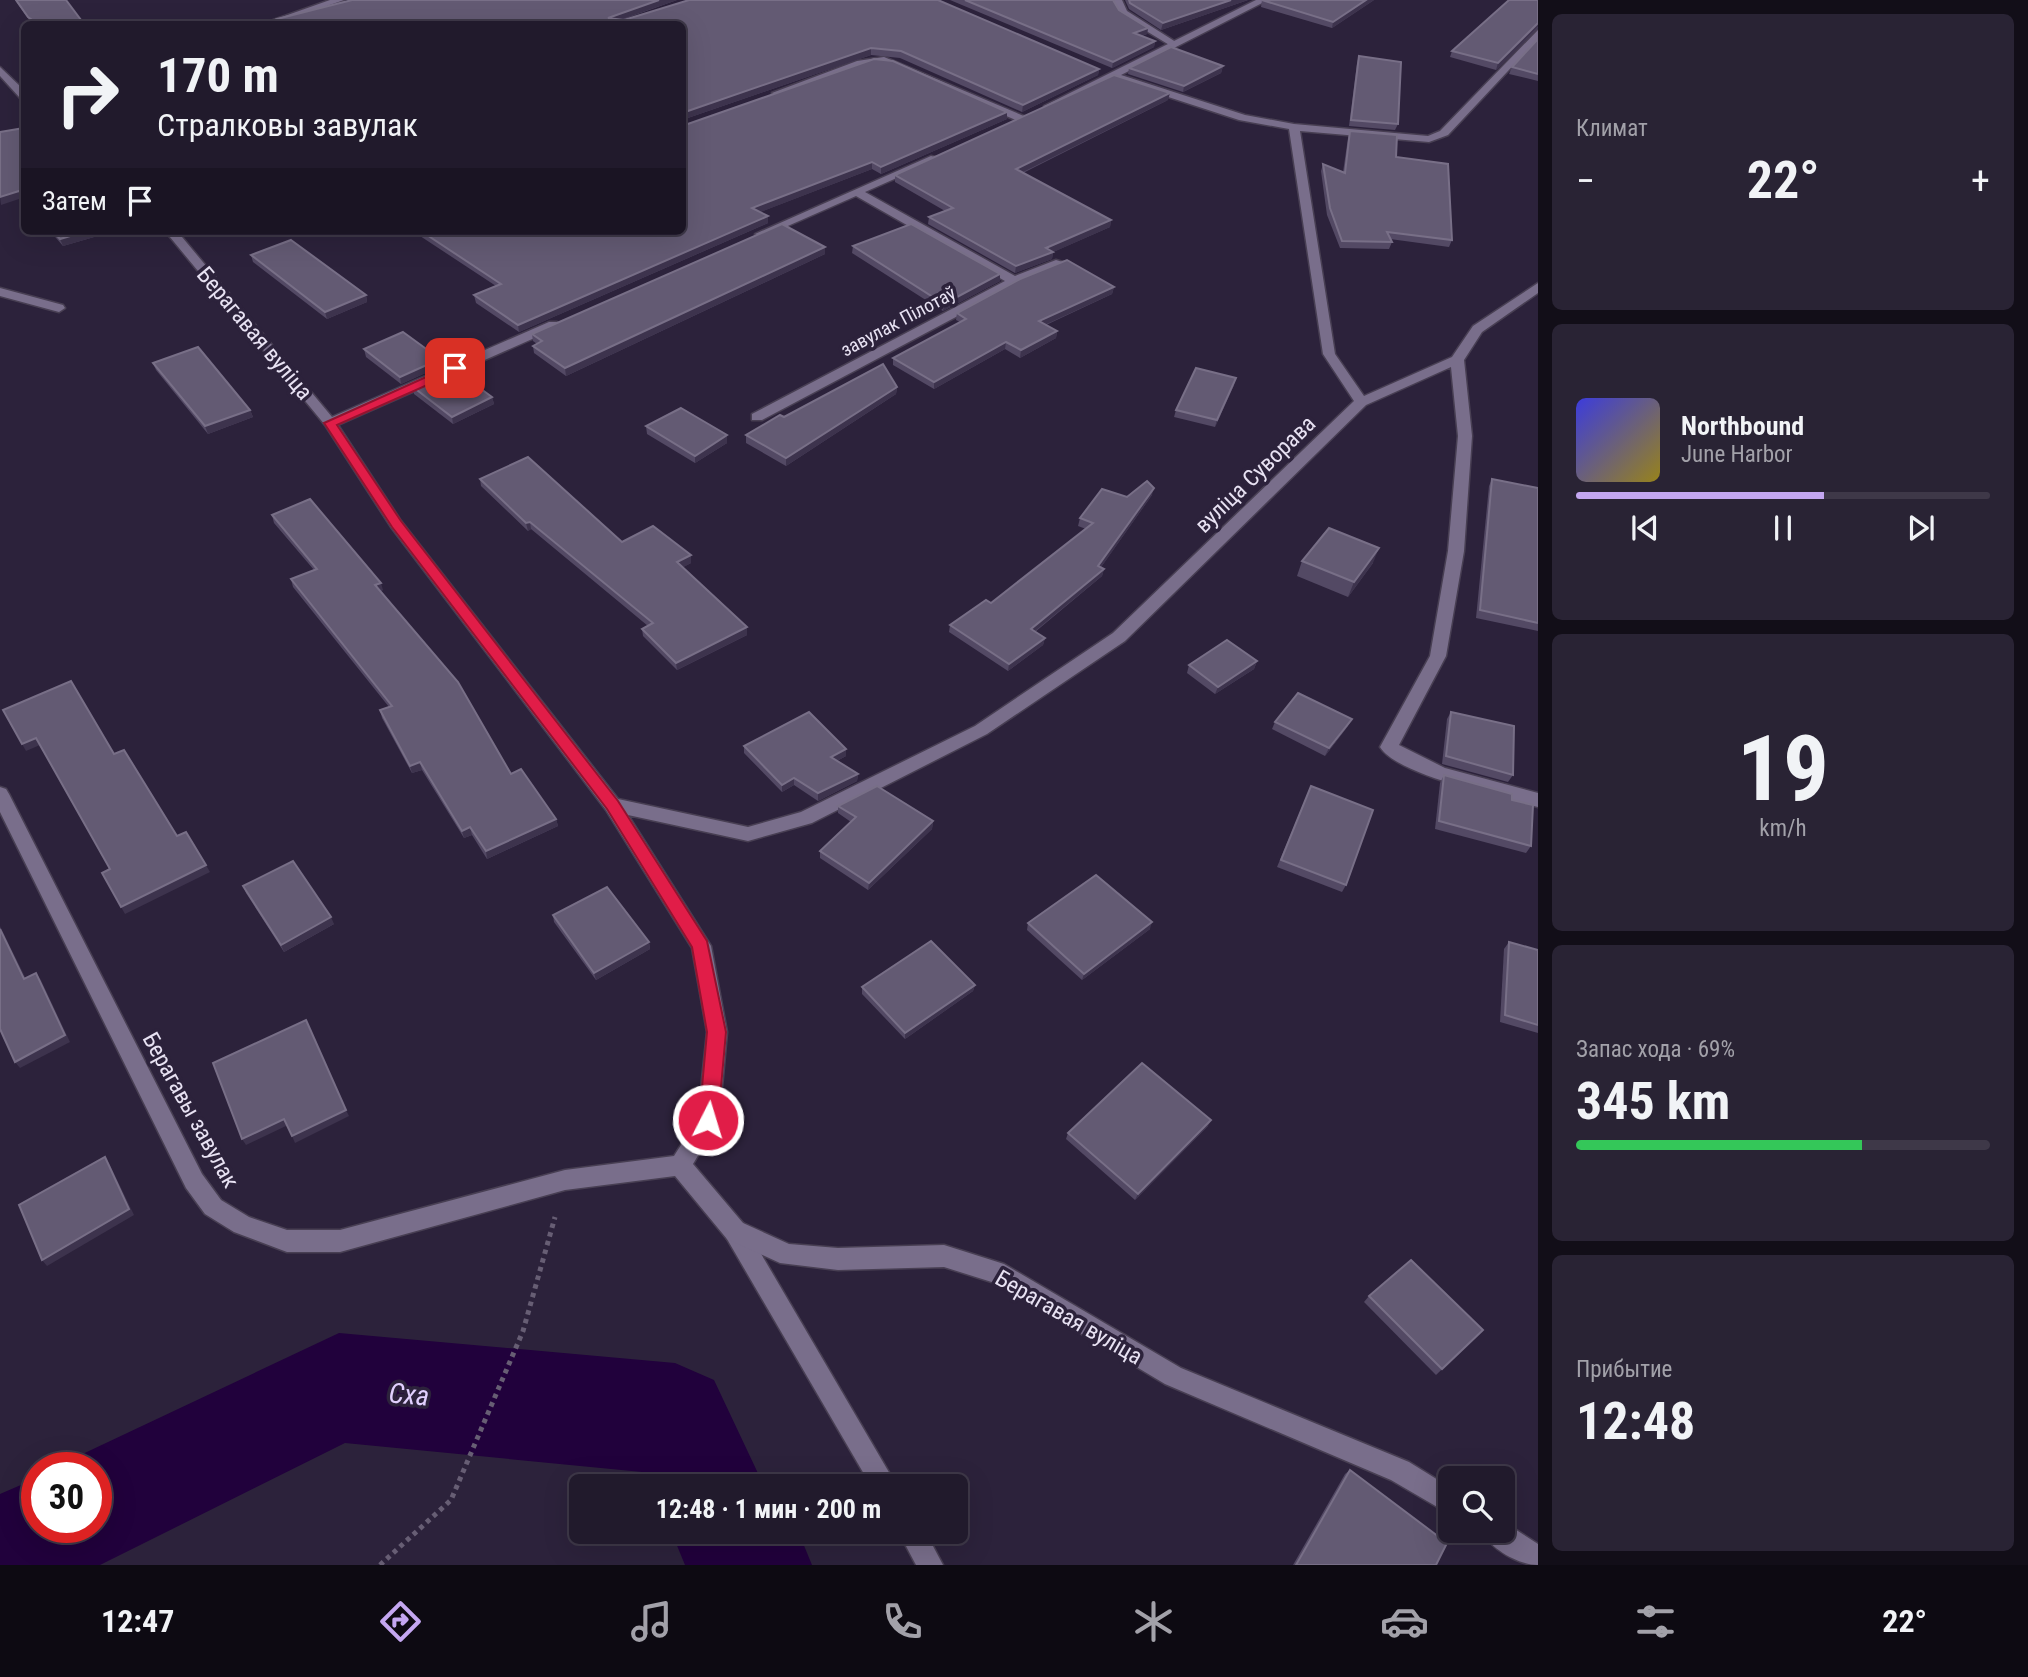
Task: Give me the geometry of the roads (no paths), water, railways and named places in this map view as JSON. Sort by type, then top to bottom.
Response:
[{"type":"street","points":[[276,21],[339,0]]},
{"type":"street","points":[[1117,0],[1122,13],[1174,44]]},
{"type":"street","points":[[1009,125],[1105,72],[1174,44],[1263,0]]},
{"type":"street","points":[[1105,72],[1243,118],[1294,127],[1429,139],[1444,133],[1538,33]]},
{"type":"street","points":[[772,95],[861,63],[884,60],[1022,119]]},
{"type":"street","points":[[0,70],[21,93]]},
{"type":"street","points":[[1294,127],[1329,354],[1361,402],[1457,360],[1477,329],[1538,287]]},
{"type":"street","points":[[743,241],[945,153]]},
{"type":"street","points":[[856,192],[1014,281]]},
{"type":"street","name":"Берагавая вуліца","points":[[174,235],[330,423],[396,524],[612,805],[701,946],[717,1032],[710,1107],[708,1120],[680,1164],[735,1231],[788,1255],[838,1258],[944,1256],[1004,1275],[1172,1376],[1400,1471],[1438,1495]]},
{"type":"street","name":"завулак Пілотаў","points":[[757,417],[1014,281],[1060,262]]},
{"type":"street","points":[[0,292],[59,308]]},
{"type":"street","points":[[330,423],[568,318]]},
{"type":"street","points":[[1457,360],[1465,436],[1456,551],[1438,656],[1389,747],[1402,759],[1538,800]]},
{"type":"street","name":"вуліца Суворава","points":[[612,805],[748,834],[806,818],[981,730],[1119,637],[1361,402]]},
{"type":"street","name":"Берагавы завулак","points":[[0,794],[194,1181],[213,1207],[242,1225],[287,1241],[340,1241],[565,1180],[680,1164]]},
{"type":"street","points":[[735,1231],[878,1474]]},
{"type":"street","points":[[1513,1543],[1538,1559]]},
{"type":"street","points":[[918,1544],[930,1565]]},
{"type":"waterway","name":"Сха","points":[[112,1500],[339,1388],[675,1419],[701,1474]]},
{"type":"waterway","name":"Сха","points":[[0,1556],[26,1543]]},
{"type":"waterway","name":"Сха","points":[[735,1544],[741,1558],[753,1565]]}]
